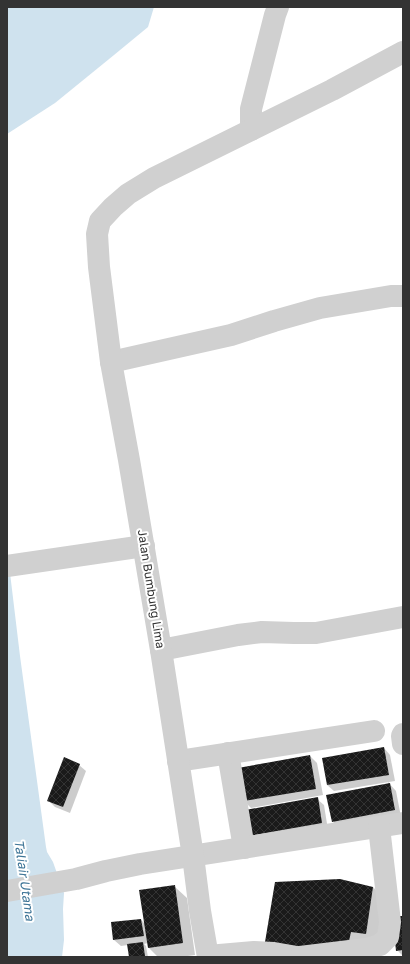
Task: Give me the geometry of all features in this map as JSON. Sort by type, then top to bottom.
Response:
[{"type":"street","points":[[278,7],[250,109],[251,130],[332,90],[403,52]]},
{"type":"street","name":"Jalan Bumbung Lima","points":[[208,957],[161,650],[111,362],[99,267],[97,234],[100,221],[112,207],[128,194],[154,178],[251,130]]},
{"type":"street","points":[[111,362],[231,336],[274,321],[320,308],[391,296],[403,296]]},
{"type":"street","points":[[12,566],[144,546]]},
{"type":"street","points":[[161,650],[238,635],[262,632],[294,634],[316,633],[403,617]]},
{"type":"street","points":[[178,761],[374,731]]},
{"type":"street","points":[[403,734],[403,744]]},
{"type":"street","points":[[228,753],[244,848]]},
{"type":"street","points":[[7,891],[76,879],[140,864],[403,823]]},
{"type":"street","points":[[208,957],[254,952],[298,957],[366,949],[380,945],[388,937],[390,922],[379,827]]},
{"type":"water","points":[[7,7],[154,7],[148,27],[55,103],[7,134]]},
{"type":"water","name":"Taliair Utama","points":[[7,548],[46,847],[64,893],[64,940],[62,957],[8,957],[7,954]]},
{"type":"building","points":[[384,747],[389,775],[327,785],[322,758]]},
{"type":"building","points":[[310,755],[316,789],[244,801],[238,768]]},
{"type":"building","points":[[64,757],[80,764],[63,807],[47,801]]},
{"type":"building","points":[[390,783],[395,810],[332,822],[326,795]]},
{"type":"building","points":[[318,797],[322,823],[249,836],[245,810]]},
{"type":"building","points":[[340,879],[373,887],[366,934],[351,932],[349,941],[328,951],[265,942],[275,882]]},
{"type":"building","points":[[175,885],[183,943],[148,948],[139,890]]},
{"type":"building","points":[[396,916],[403,916],[403,950],[396,951],[394,932]]},
{"type":"building","points":[[141,919],[144,936],[113,940],[111,922]]},
{"type":"building","points":[[143,942],[145,956],[129,957],[127,944]]}]
